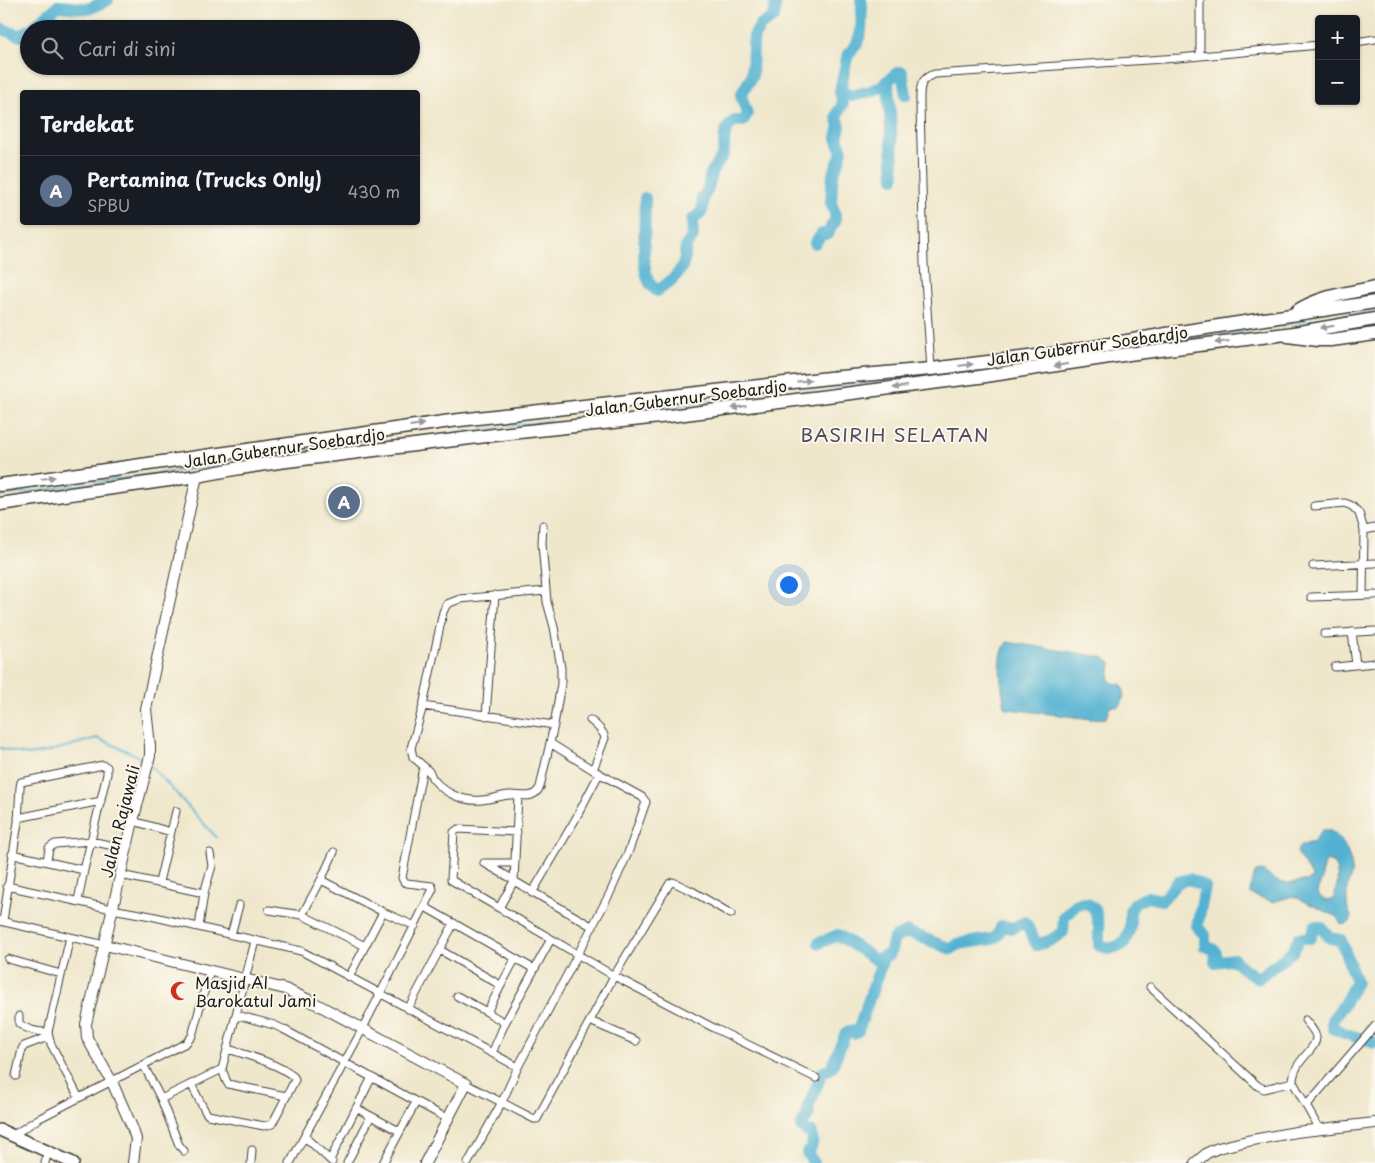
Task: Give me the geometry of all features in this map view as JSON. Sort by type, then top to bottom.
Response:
[{"type":"highway","points":[[1291,315],[1306,304],[1375,287]]},
{"type":"highway","name":"Jalan Gubernur Soebardjo","points":[[0,485],[451,421],[829,378],[931,369],[1060,352],[1375,302]]},
{"type":"highway","name":"Jalan Gubernur Soebardjo","points":[[0,504],[269,464],[903,387],[1375,319]]},
{"type":"highway","points":[[1277,334],[1307,340],[1331,340],[1375,334]]},
{"type":"highway","points":[[562,408],[564,428]]},
{"type":"main road","points":[[0,1130],[73,1163]]},
{"type":"street","points":[[1200,0],[1200,56]]},
{"type":"street","points":[[1360,41],[1375,39]]},
{"type":"street","points":[[931,369],[924,264],[920,92],[926,77],[935,74],[1200,56],[1315,45]]},
{"type":"street","name":"Jalan Rajawali","points":[[133,1163],[135,1134],[112,1082],[87,1038],[87,1016],[150,756],[146,708],[197,476]]},
{"type":"street","points":[[1314,506],[1348,504],[1359,513],[1364,530],[1364,596]]},
{"type":"street","points":[[544,525],[542,543],[547,602],[554,627],[561,668],[561,684],[540,787],[531,796],[510,795],[480,800],[464,799],[444,790],[413,757],[411,748],[423,706],[443,612],[447,604],[460,599],[546,591]]},
{"type":"street","points":[[1364,530],[1375,528]]},
{"type":"street","points":[[1313,566],[1375,563]]},
{"type":"street","points":[[1310,597],[1375,595]]},
{"type":"street","points":[[486,716],[495,596]]},
{"type":"street","points":[[1324,634],[1375,631]]},
{"type":"street","points":[[1352,632],[1356,665]]},
{"type":"street","points":[[1334,667],[1375,662]]},
{"type":"street","points":[[423,706],[554,725]]},
{"type":"street","points":[[532,892],[575,820],[596,772],[605,738],[604,733],[590,720]]},
{"type":"street","points":[[468,1163],[593,927],[623,866],[646,802],[642,797],[596,772],[550,743]]},
{"type":"street","points":[[78,901],[107,774],[107,767],[103,765],[21,782],[18,818],[1,921],[285,989],[363,1028],[534,1119],[537,1119],[614,976],[670,883],[673,882],[692,891],[731,914]]},
{"type":"street","points":[[290,1163],[363,1028],[433,889],[433,887],[404,882],[402,877],[423,767]]},
{"type":"street","points":[[499,908],[514,881],[518,796]]},
{"type":"street","points":[[18,818],[101,801]]},
{"type":"street","points":[[159,882],[176,810]]},
{"type":"street","points":[[134,821],[171,832]]},
{"type":"street","points":[[517,832],[458,829],[454,832],[451,880],[614,976],[816,1078]]},
{"type":"street","points":[[47,861],[49,850],[53,845],[91,841],[127,848]]},
{"type":"street","points":[[302,915],[322,880],[334,852]]},
{"type":"street","points":[[199,927],[204,893],[212,866],[210,853]]},
{"type":"street","points":[[12,854],[84,870]]},
{"type":"street","points":[[515,864],[484,863],[593,927]]},
{"type":"street","points":[[122,875],[204,893]]},
{"type":"street","points":[[322,880],[383,912],[415,926]]},
{"type":"street","points":[[7,886],[150,916],[301,951],[518,1067]]},
{"type":"street","points":[[231,935],[239,905]]},
{"type":"street","points":[[425,907],[534,969]]},
{"type":"street","points":[[269,910],[302,915],[365,946]]},
{"type":"street","points":[[349,977],[383,912]]},
{"type":"street","points":[[408,1009],[454,923]]},
{"type":"street","points":[[70,937],[48,1034],[50,1044],[79,1098]]},
{"type":"street","points":[[492,1053],[505,1023],[551,939]]},
{"type":"street","points":[[256,941],[222,1069],[228,1084],[286,1096]]},
{"type":"street","points":[[440,950],[500,985]]},
{"type":"street","points":[[8,958],[61,974]]},
{"type":"street","points":[[487,1012],[515,959]]},
{"type":"street","points":[[12,1136],[30,1124],[186,1043],[192,1036],[210,970]]},
{"type":"street","points":[[1150,987],[1184,1016],[1258,1086],[1264,1089],[1293,1082]]},
{"type":"street","points":[[457,996],[505,1023]]},
{"type":"street","points":[[237,1014],[274,1025],[448,1119]]},
{"type":"street","points":[[19,1016],[20,1024],[26,1028],[48,1034]]},
{"type":"street","points":[[1305,1020],[1316,1036],[1312,1048],[1297,1064],[1293,1082],[1319,1130]]},
{"type":"street","points":[[590,1022],[636,1041]]},
{"type":"street","points":[[1306,1106],[1375,1026]]},
{"type":"street","points":[[16,1076],[22,1048],[48,1034]]},
{"type":"street","points":[[191,1084],[208,1115],[264,1126],[271,1125],[295,1080],[294,1077],[260,1059],[228,1048]]},
{"type":"street","points":[[144,1066],[161,1099],[179,1144],[184,1151]]},
{"type":"street","points":[[161,1099],[222,1069]]},
{"type":"street","points":[[304,1137],[331,1162],[372,1077]]},
{"type":"street","points":[[425,1163],[466,1084]]},
{"type":"street","points":[[383,1163],[416,1102]]},
{"type":"street","points":[[356,1108],[400,1132]]},
{"type":"street","points":[[347,1163],[371,1116]]},
{"type":"street","points":[[1195,1163],[1206,1153],[1218,1148],[1266,1137],[1375,1123]]},
{"type":"street","points":[[251,1163],[252,1150]]},
{"type":"street","points":[[45,1163],[48,1151]]},
{"type":"water","points":[[1007,642],[1103,657],[1111,663],[1109,680],[1122,685],[1124,696],[1122,702],[1119,707],[1110,707],[1106,718],[1091,719],[1005,707],[1000,665],[1003,649]]},
{"type":"water","points":[[1322,830],[1334,833],[1340,839],[1348,852],[1352,867],[1352,873],[1347,886],[1347,906],[1351,919],[1350,922],[1342,925],[1337,917],[1293,896],[1273,902],[1250,894],[1253,877],[1256,872],[1263,871],[1281,883],[1309,881],[1312,877],[1299,857],[1298,850],[1301,846],[1313,841]],"holes":[[[1327,861],[1334,864],[1337,872],[1337,886],[1333,899],[1328,901],[1321,898],[1317,891],[1325,863]]]},
{"type":"waterway","points":[[42,20],[58,6],[89,9],[108,0]]},
{"type":"waterway","points":[[645,198],[644,263],[649,281],[657,291],[673,278],[684,262],[686,246],[693,237],[692,220],[702,211],[702,198],[708,188],[712,172],[723,154],[727,129],[734,121],[743,121],[747,114],[741,95],[752,76],[754,36],[760,26],[774,17],[776,0]]},
{"type":"waterway","points":[[815,243],[822,234],[828,234],[835,222],[835,213],[831,203],[833,174],[842,151],[837,138],[840,126],[837,117],[843,104],[840,91],[847,58],[857,44],[861,31],[861,0]]},
{"type":"waterway","points":[[0,28],[20,36]]},
{"type":"waterway","points":[[840,91],[852,96],[871,91],[880,87],[897,73],[902,72],[906,95]]},
{"type":"waterway","points":[[888,81],[894,178]]},
{"type":"waterway","points":[[1165,343],[1375,311]]},
{"type":"waterway","points":[[572,418],[974,371],[1019,364]]},
{"type":"waterway","points":[[332,449],[550,421]]},
{"type":"waterway","points":[[0,496],[228,464]]},
{"type":"waterway","points":[[0,748],[27,755],[47,752],[97,738],[134,754],[144,761]]},
{"type":"waterway","points":[[152,767],[216,837]]},
{"type":"waterway","points":[[819,943],[838,935],[876,960],[890,954],[894,938],[908,932],[951,949],[958,944],[993,939],[997,936],[1002,926],[1013,928],[1025,922],[1037,945],[1051,940],[1063,932],[1064,917],[1077,904],[1087,903],[1095,910],[1099,927],[1099,945],[1109,949],[1124,944],[1130,928],[1130,911],[1135,903],[1147,897],[1162,900],[1178,882],[1190,879],[1205,887],[1197,927],[1205,935],[1205,946],[1213,949],[1216,953],[1215,962],[1234,959],[1242,968],[1258,978],[1292,952],[1299,938],[1310,938],[1315,926],[1322,928],[1330,938],[1341,940],[1356,982],[1344,1004],[1332,1020],[1333,1028],[1375,1043]]},
{"type":"waterway","points":[[814,1163],[807,1153],[812,1144],[812,1133],[801,1127],[809,1113],[807,1110],[822,1073],[831,1068],[847,1032],[851,1031],[854,1033],[858,1031],[884,956]]},
{"type":"place","name":"Pertamina (Trucks Only)","points":[[344,502]]},
{"type":"place","name":"Masjid Al Barokatul Jami","points":[[180,991]]},
{"type":"district","name":"BASIRIH SELATAN","points":[[895,434]]}]
